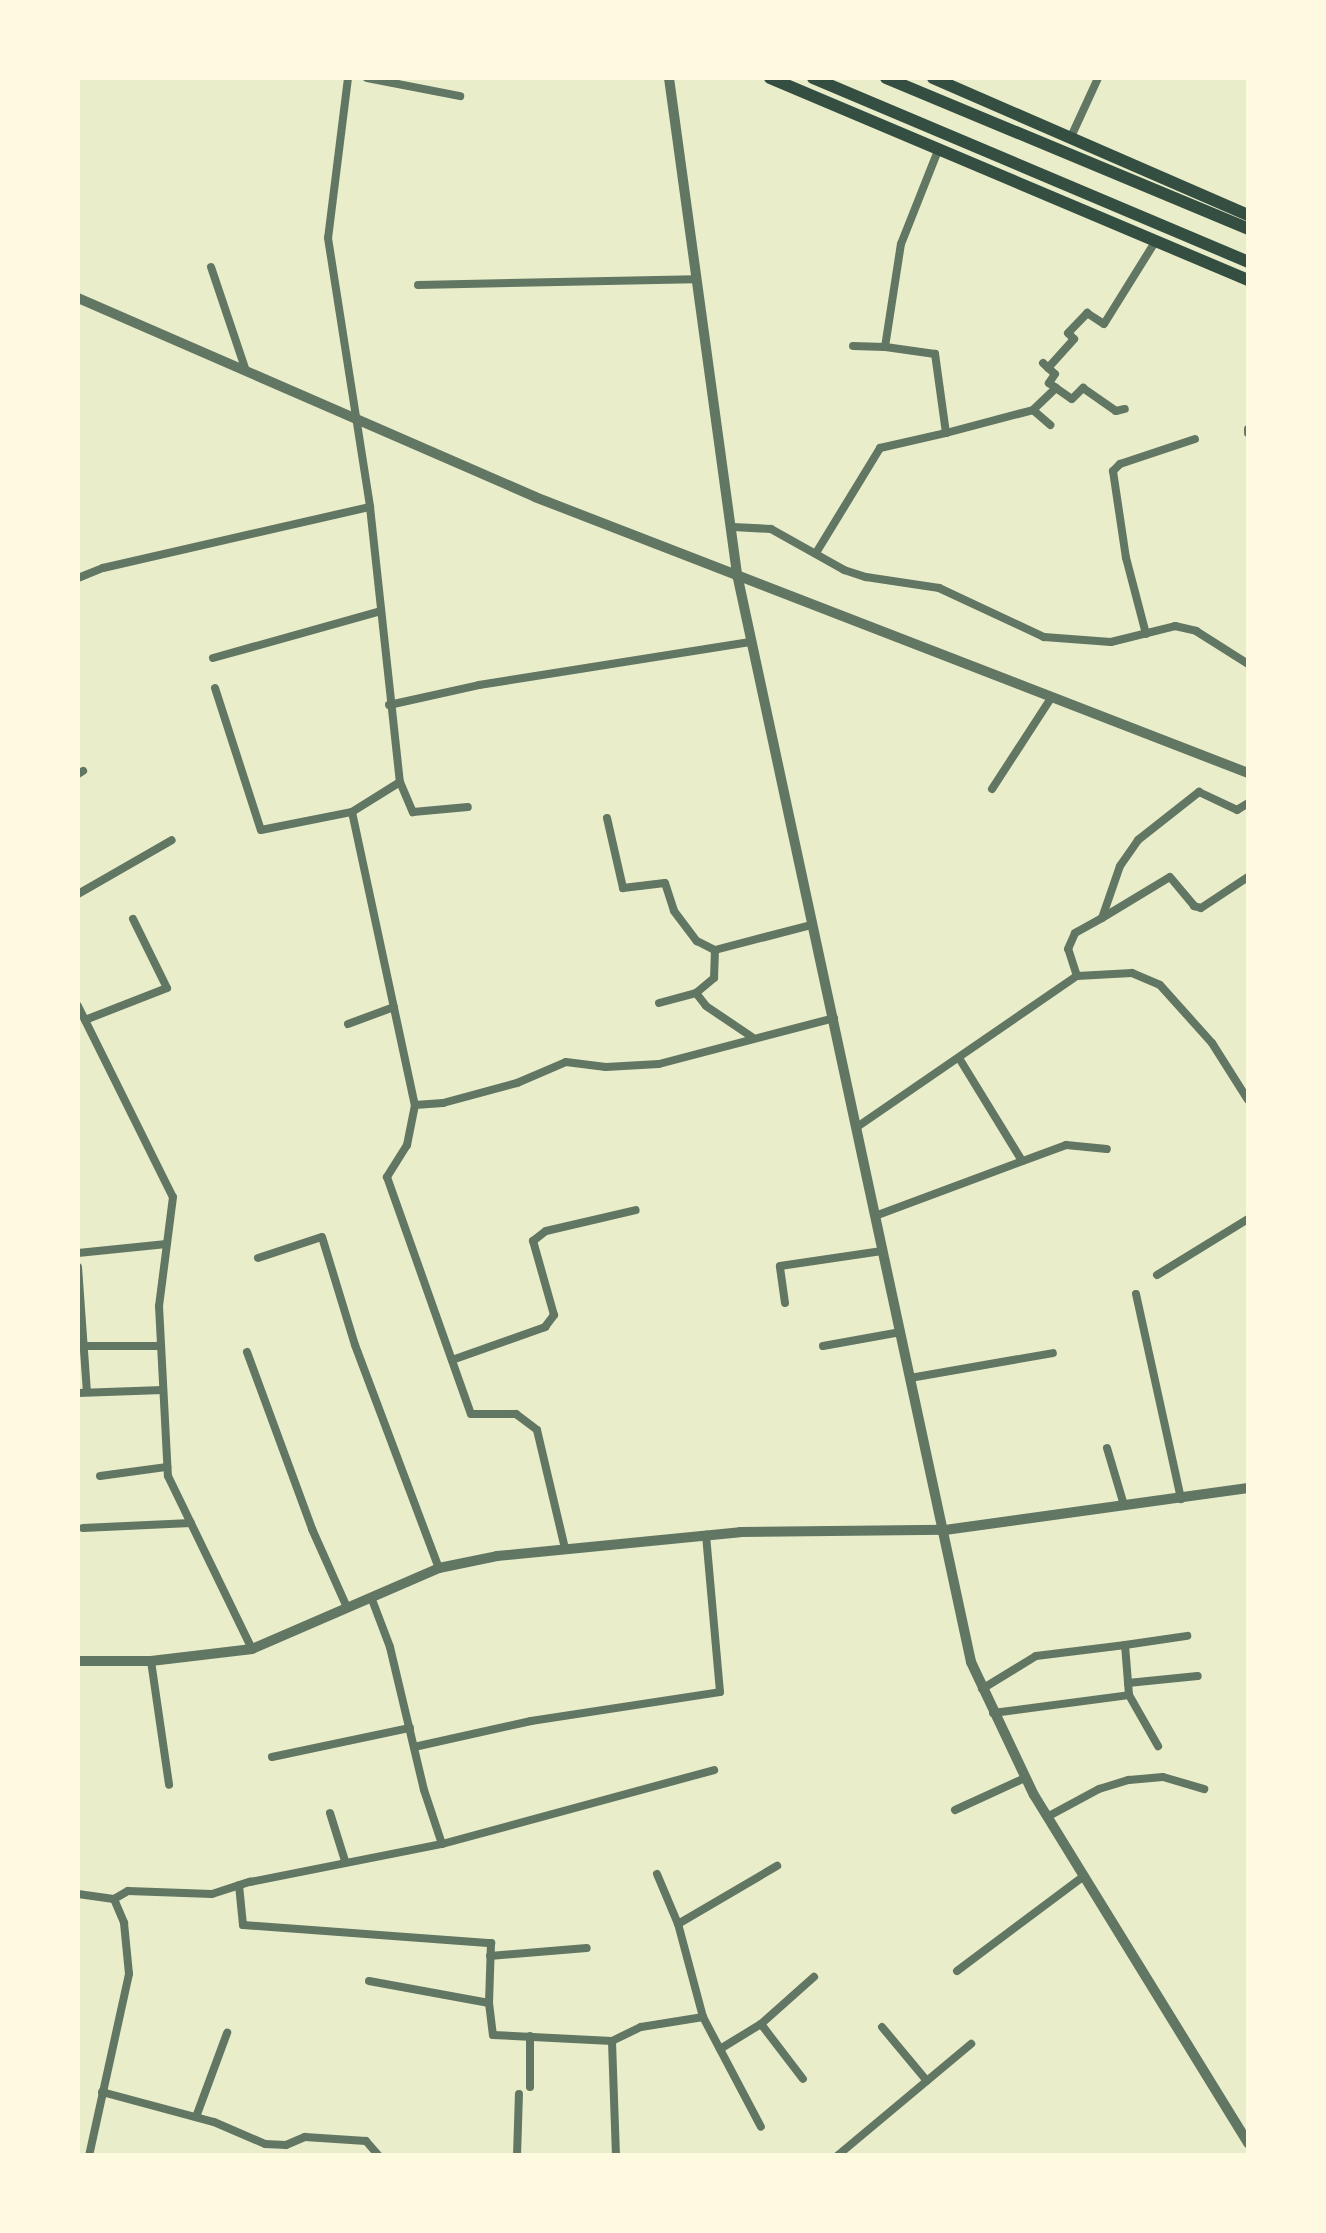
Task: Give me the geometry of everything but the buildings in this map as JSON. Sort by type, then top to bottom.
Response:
[{"type":"highway","points":[[770,78],[1248,280]]},
{"type":"highway","points":[[814,78],[1248,262]]},
{"type":"highway","points":[[886,78],[1248,230]]},
{"type":"highway","points":[[933,78],[1248,215]]},
{"type":"street","points":[[348,78],[328,238],[370,507],[400,782],[413,812],[468,807]]},
{"type":"street","points":[[366,78],[460,96]]},
{"type":"street","points":[[669,78],[738,574],[971,1662],[993,1714],[1047,1817],[1248,2143]]},
{"type":"street","points":[[1070,139],[1098,78]]},
{"type":"street","points":[[885,347],[901,244],[939,148]]},
{"type":"street","points":[[1125,409],[1116,411],[1082,388],[1072,400],[1049,383],[1055,374],[1046,366],[1074,339],[1068,333],[1087,312],[1104,324],[1156,242]]},
{"type":"street","points":[[210,267],[246,370]]},
{"type":"street","points":[[418,286],[694,279]]},
{"type":"street","points":[[78,298],[535,497],[1248,773]]},
{"type":"street","points":[[853,346],[936,354],[946,433]]},
{"type":"street","points":[[816,553],[880,448],[1033,410],[1056,388]]},
{"type":"street","points":[[1033,410],[1050,424]]},
{"type":"street","points":[[1146,634],[1126,558],[1113,471],[1120,464],[1195,439]]},
{"type":"street","points":[[78,578],[103,568],[370,507]]},
{"type":"street","points":[[733,527],[772,529],[866,577],[939,588],[1044,637],[1092,644],[1175,626],[1196,630],[1248,664]]},
{"type":"street","points":[[213,658],[381,611]]},
{"type":"street","points":[[389,705],[479,684],[752,642]]},
{"type":"street","points":[[215,688],[262,830],[352,812],[400,782]]},
{"type":"street","points":[[992,788],[1051,698]]},
{"type":"street","points":[[1102,918],[1120,866],[1138,840],[1199,792],[1237,810],[1248,803]]},
{"type":"street","points":[[352,812],[415,1105],[407,1146],[387,1176],[470,1414],[516,1414],[537,1430],[566,1548]]},
{"type":"street","points":[[606,818],[623,888],[665,883],[674,912],[697,940],[715,950],[811,925]]},
{"type":"street","points":[[78,894],[172,840]]},
{"type":"street","points":[[1077,976],[1068,949],[1074,933],[1170,877],[1194,906],[1201,908],[1248,877]]},
{"type":"street","points":[[133,919],[167,988],[80,1012],[173,1197],[159,1306],[167,1468],[252,1649]]},
{"type":"street","points":[[660,1003],[696,993],[714,978],[715,950]]},
{"type":"street","points":[[857,1127],[1077,976],[1132,973],[1160,985],[1212,1043],[1248,1100]]},
{"type":"street","points":[[696,993],[706,1006],[752,1037]]},
{"type":"street","points":[[348,1024],[394,1007]]},
{"type":"street","points":[[415,1105],[518,1083],[566,1062],[606,1068],[659,1064],[834,1018]]},
{"type":"street","points":[[959,1058],[1022,1161]]},
{"type":"street","points":[[875,1216],[1066,1145],[1107,1149]]},
{"type":"street","points":[[452,1360],[545,1326],[554,1315],[533,1241],[546,1230],[636,1210]]},
{"type":"street","points":[[1157,1275],[1248,1219]]},
{"type":"street","points":[[258,1258],[322,1237],[355,1345],[439,1568]]},
{"type":"street","points":[[78,1252],[167,1244]]},
{"type":"street","points":[[786,1303],[780,1266],[882,1251]]},
{"type":"street","points":[[78,1267],[82,1392],[163,1390]]},
{"type":"street","points":[[1136,1294],[1181,1499]]},
{"type":"street","points":[[823,1346],[900,1332]]},
{"type":"street","points":[[83,1346],[161,1346]]},
{"type":"street","points":[[248,1352],[304,1510],[346,1605]]},
{"type":"street","points":[[910,1378],[1053,1353]]},
{"type":"street","points":[[1107,1448],[1124,1506]]},
{"type":"street","points":[[100,1476],[167,1468]]},
{"type":"street","points":[[78,1661],[151,1661],[252,1649],[346,1605],[439,1568],[566,1548],[706,1535],[945,1530],[1248,1488]]},
{"type":"street","points":[[83,1528],[190,1523]]},
{"type":"street","points":[[414,1746],[531,1720],[720,1692],[706,1535]]},
{"type":"street","points":[[370,1597],[390,1648],[442,1844]]},
{"type":"street","points":[[982,1689],[1036,1656],[1187,1636]]},
{"type":"street","points":[[1125,1645],[1129,1695],[1158,1746]]},
{"type":"street","points":[[151,1661],[169,1785]]},
{"type":"street","points":[[1128,1683],[1198,1676]]},
{"type":"street","points":[[993,1714],[1129,1695]]},
{"type":"street","points":[[272,1757],[410,1728]]},
{"type":"street","points":[[78,1894],[114,1899],[128,1891],[212,1894],[345,1861],[442,1844],[714,1770]]},
{"type":"street","points":[[1047,1817],[1100,1789],[1128,1780],[1162,1777],[1204,1788]]},
{"type":"street","points":[[955,1810],[1025,1778]]},
{"type":"street","points":[[330,1813],[345,1861]]},
{"type":"street","points":[[678,1924],[777,1866]]},
{"type":"street","points":[[657,1874],[678,1924],[703,2017],[760,2128]]},
{"type":"street","points":[[957,1971],[1084,1876]]},
{"type":"street","points":[[239,1885],[242,1925],[491,1943],[489,2002],[493,2034],[612,2041],[640,2027],[703,2017]]},
{"type":"street","points":[[88,2156],[129,1974],[124,1924],[114,1899]]},
{"type":"street","points":[[490,1956],[587,1948]]},
{"type":"street","points":[[720,2049],[761,2024],[814,1977]]},
{"type":"street","points":[[369,1981],[489,2002]]},
{"type":"street","points":[[761,2024],[803,2079]]},
{"type":"street","points":[[882,2027],[927,2080]]},
{"type":"street","points":[[196,2117],[227,2033]]},
{"type":"street","points":[[530,2036],[530,2088]]},
{"type":"street","points":[[612,2041],[616,2156]]},
{"type":"street","points":[[837,2156],[971,2044]]},
{"type":"street","points":[[102,2092],[196,2117],[265,2144],[286,2145],[305,2137],[366,2141],[378,2156]]},
{"type":"street","points":[[516,2156],[519,2094]]}]
